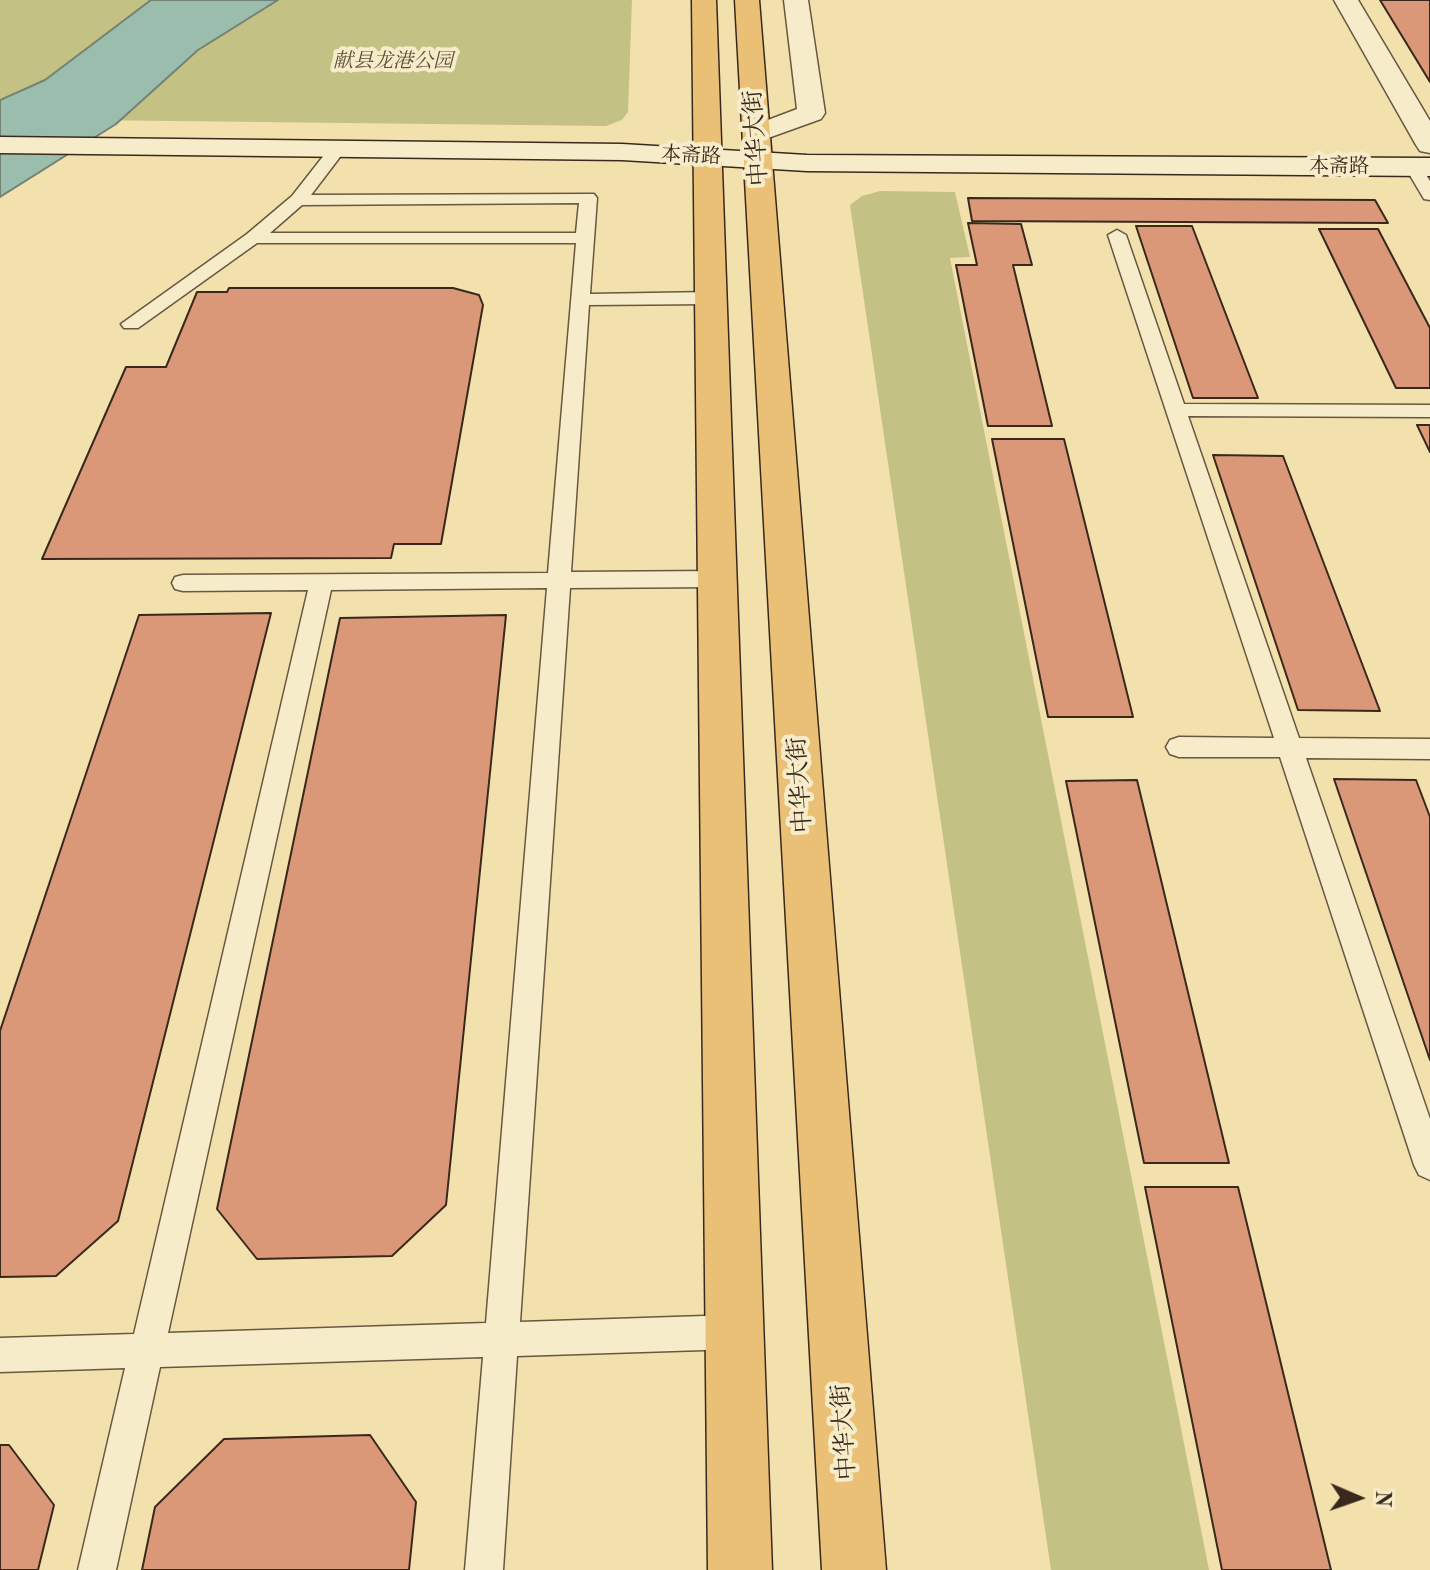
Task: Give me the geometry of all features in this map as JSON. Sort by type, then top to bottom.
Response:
[{"type":"main road","name":"中华大街","points":[[704,0],[740,1570]]},
{"type":"main road","name":"中华大街","points":[[747,0],[854,1570]]},
{"type":"street","points":[[757,147],[811,113],[796,0]]},
{"type":"street","points":[[1346,0],[1424,160]]},
{"type":"street","name":"本斋路","points":[[0,145],[622,152],[708,157],[757,147],[807,163],[1424,160]]},
{"type":"lane","points":[[131,324],[253,238],[298,200],[338,149]]},
{"type":"lane","points":[[1424,160],[1430,195]]},
{"type":"lane","points":[[298,200],[588,198],[484,1570]]},
{"type":"lane","points":[[1117,235],[1430,1165]]},
{"type":"lane","points":[[253,238],[585,238]]},
{"type":"lane","points":[[580,300],[711,298]]},
{"type":"lane","points":[[1176,410],[1430,411]]},
{"type":"lane","points":[[183,583],[717,579]]},
{"type":"lane","points":[[97,1570],[321,582]]},
{"type":"lane","points":[[1179,747],[1430,749]]},
{"type":"lane","points":[[0,1355],[735,1332]]},
{"type":"green space","name":"献县龙港公园","points":[[0,0],[632,0],[628,112],[622,120],[606,126],[0,119]]},
{"type":"green space","points":[[880,191],[955,192],[970,257],[950,258],[1209,1570],[1051,1570],[850,205],[862,196]]},
{"type":"shaded area","points":[[151,0],[278,0],[198,50],[116,124],[0,197],[0,100],[45,80]]},
{"type":"building","points":[[1380,0],[1430,0],[1430,82]]},
{"type":"building","points":[[968,198],[1375,200],[1388,223],[972,221]]},
{"type":"building","points":[[968,223],[1021,224],[1032,265],[1013,265],[1052,426],[988,426],[956,265],[977,265]]},
{"type":"building","points":[[1136,226],[1192,226],[1258,398],[1193,398]]},
{"type":"building","points":[[1319,229],[1378,229],[1430,328],[1430,388],[1396,388]]},
{"type":"building","points":[[229,288],[453,288],[479,295],[483,305],[441,544],[394,544],[391,558],[42,559],[126,367],[166,367],[197,292],[227,292]]},
{"type":"building","points":[[1417,425],[1430,425],[1430,452]]},
{"type":"building","points":[[992,439],[1064,439],[1133,717],[1048,717]]},
{"type":"building","points":[[1213,455],[1283,456],[1380,711],[1298,710]]},
{"type":"building","points":[[271,613],[118,1221],[56,1276],[0,1277],[0,1031],[139,615]]},
{"type":"building","points":[[506,615],[446,1205],[392,1256],[257,1259],[217,1209],[340,618]]},
{"type":"building","points":[[1334,779],[1416,780],[1430,817],[1430,1060]]},
{"type":"building","points":[[1137,780],[1229,1163],[1144,1163],[1066,781]]},
{"type":"building","points":[[1145,1187],[1238,1187],[1331,1570],[1222,1570]]},
{"type":"building","points":[[370,1435],[416,1502],[409,1570],[142,1570],[155,1507],[224,1439]]},
{"type":"building","points":[[0,1445],[9,1445],[54,1505],[38,1570],[0,1570]]}]
